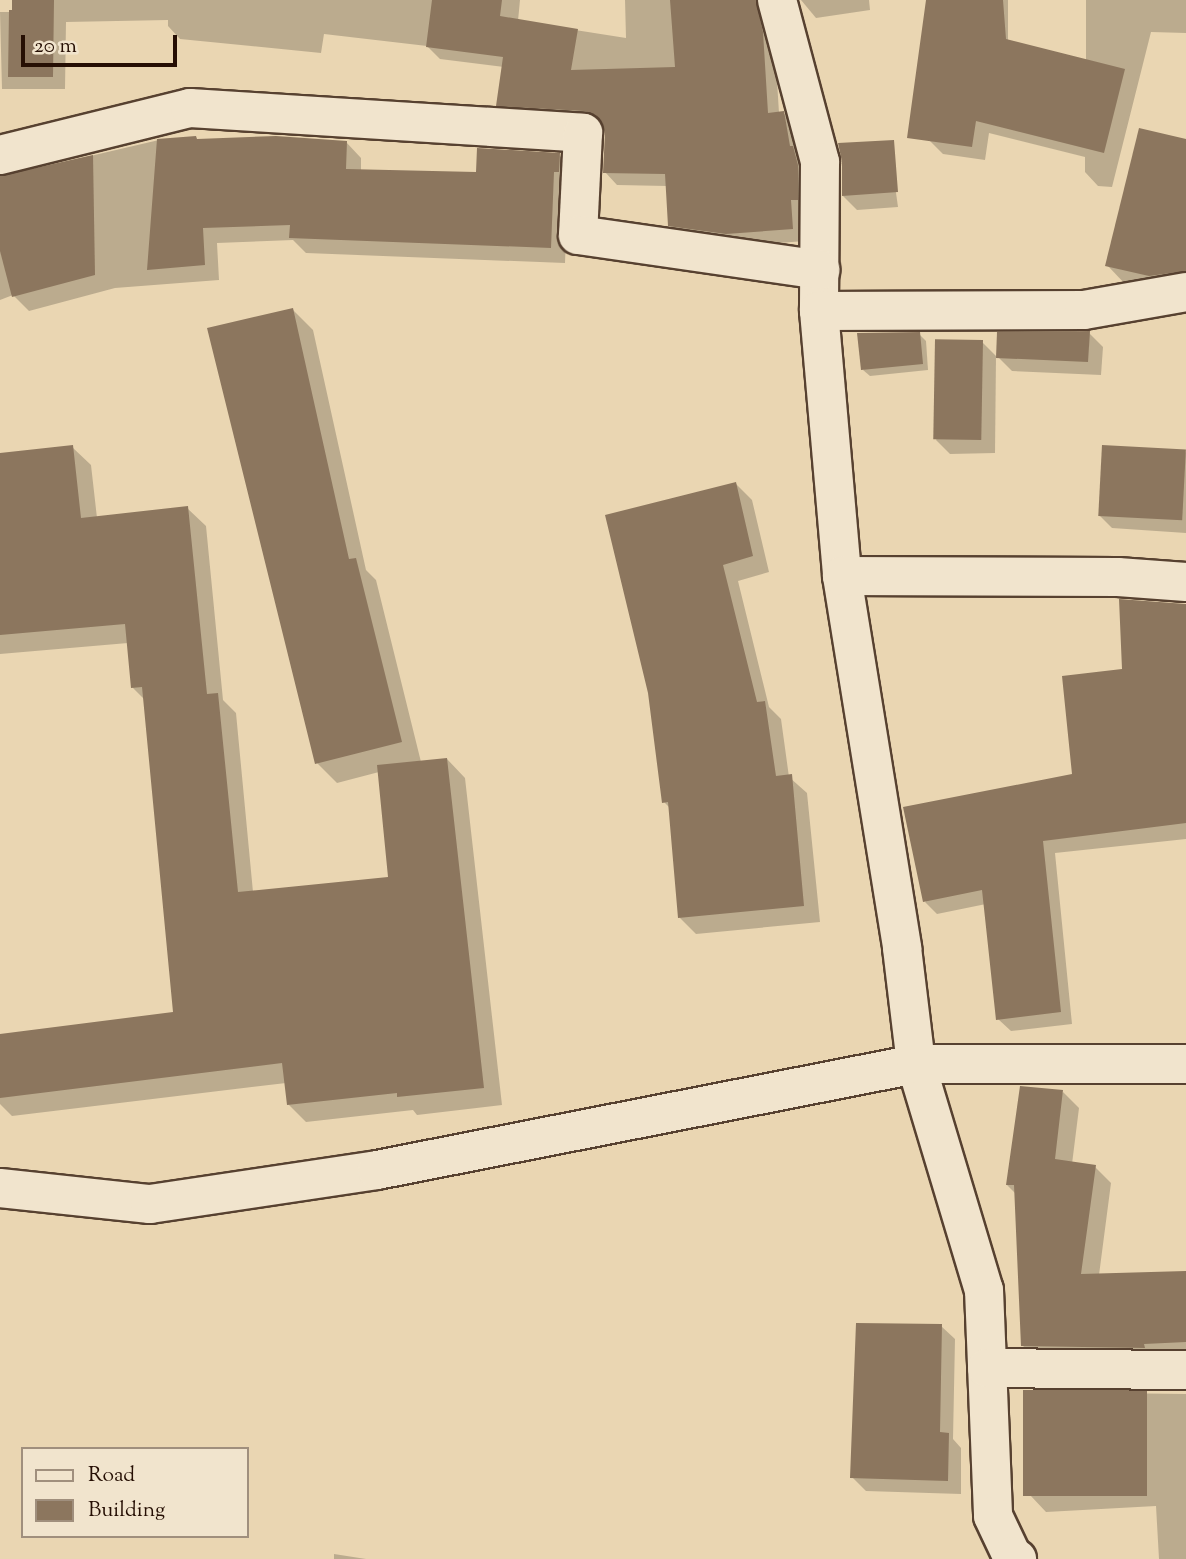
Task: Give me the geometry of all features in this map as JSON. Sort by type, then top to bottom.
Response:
[{"type":"street","points":[[777,0],[820,162],[819,311],[842,576],[902,948],[916,1064],[984,1290],[993,1516],[1012,1556],[1017,1559]]},
{"type":"street","points":[[0,155],[190,108],[583,133],[578,235],[820,270]]},
{"type":"street","points":[[819,311],[1084,310],[1186,292]]},
{"type":"street","points":[[842,576],[1118,577],[1186,582]]},
{"type":"street","points":[[0,1188],[150,1204],[377,1170],[916,1064],[1186,1064]]},
{"type":"street","points":[[987,1368],[1186,1370]]},
{"type":"building","points":[[12,0],[54,0],[53,77],[8,77],[9,10],[12,10]]},
{"type":"building","points":[[432,0],[502,0],[500,16],[578,29],[571,70],[675,67],[670,0],[756,0],[763,32],[768,113],[784,111],[790,146],[793,146],[798,165],[798,200],[791,200],[793,229],[726,234],[668,226],[665,174],[603,173],[605,133],[596,115],[584,111],[496,106],[503,57],[426,47]]},
{"type":"building","points":[[926,0],[1003,0],[1006,39],[1125,69],[1104,153],[976,121],[972,147],[907,138]]},
{"type":"building","points":[[1139,128],[1186,139],[1186,271],[1149,276],[1105,266]]},
{"type":"building","points":[[196,136],[197,139],[276,136],[347,141],[346,169],[476,172],[477,148],[560,153],[559,172],[554,172],[551,248],[289,238],[290,225],[203,228],[205,265],[147,270],[157,139]]},
{"type":"building","points":[[894,140],[898,192],[842,196],[842,162],[838,143]]},
{"type":"building","points":[[93,155],[95,275],[12,297],[0,251],[0,176]]},
{"type":"building","points":[[293,308],[349,559],[356,558],[402,742],[315,764],[207,328]]},
{"type":"building","points":[[1090,331],[1088,362],[996,358],[997,332]]},
{"type":"building","points":[[920,332],[923,364],[861,370],[857,333]]},
{"type":"building","points":[[935,339],[983,340],[981,440],[933,439]]},
{"type":"building","points":[[73,445],[81,518],[188,506],[207,694],[218,693],[238,892],[388,877],[377,765],[447,758],[484,1088],[397,1097],[397,1093],[287,1105],[282,1063],[0,1098],[0,1034],[173,1012],[142,687],[131,688],[125,624],[0,635],[0,453]]},
{"type":"building","points":[[1102,445],[1186,449],[1182,520],[1098,516]]},
{"type":"building","points":[[736,482],[753,556],[723,565],[757,702],[765,701],[776,776],[792,774],[804,906],[678,918],[668,802],[662,803],[648,693],[605,515]]},
{"type":"building","points":[[1119,599],[1186,604],[1186,823],[1043,841],[1061,1012],[996,1020],[982,890],[923,902],[903,807],[1072,774],[1062,676],[1122,669]]},
{"type":"building","points":[[1020,1086],[1063,1090],[1055,1159],[1096,1165],[1081,1274],[1186,1271],[1186,1342],[1144,1344],[1145,1348],[1021,1346],[1014,1185],[1006,1185]]},
{"type":"building","points":[[856,1323],[942,1324],[940,1432],[949,1433],[948,1481],[850,1478]]},
{"type":"building","points":[[1023,1390],[1147,1390],[1147,1496],[1023,1496]]}]
